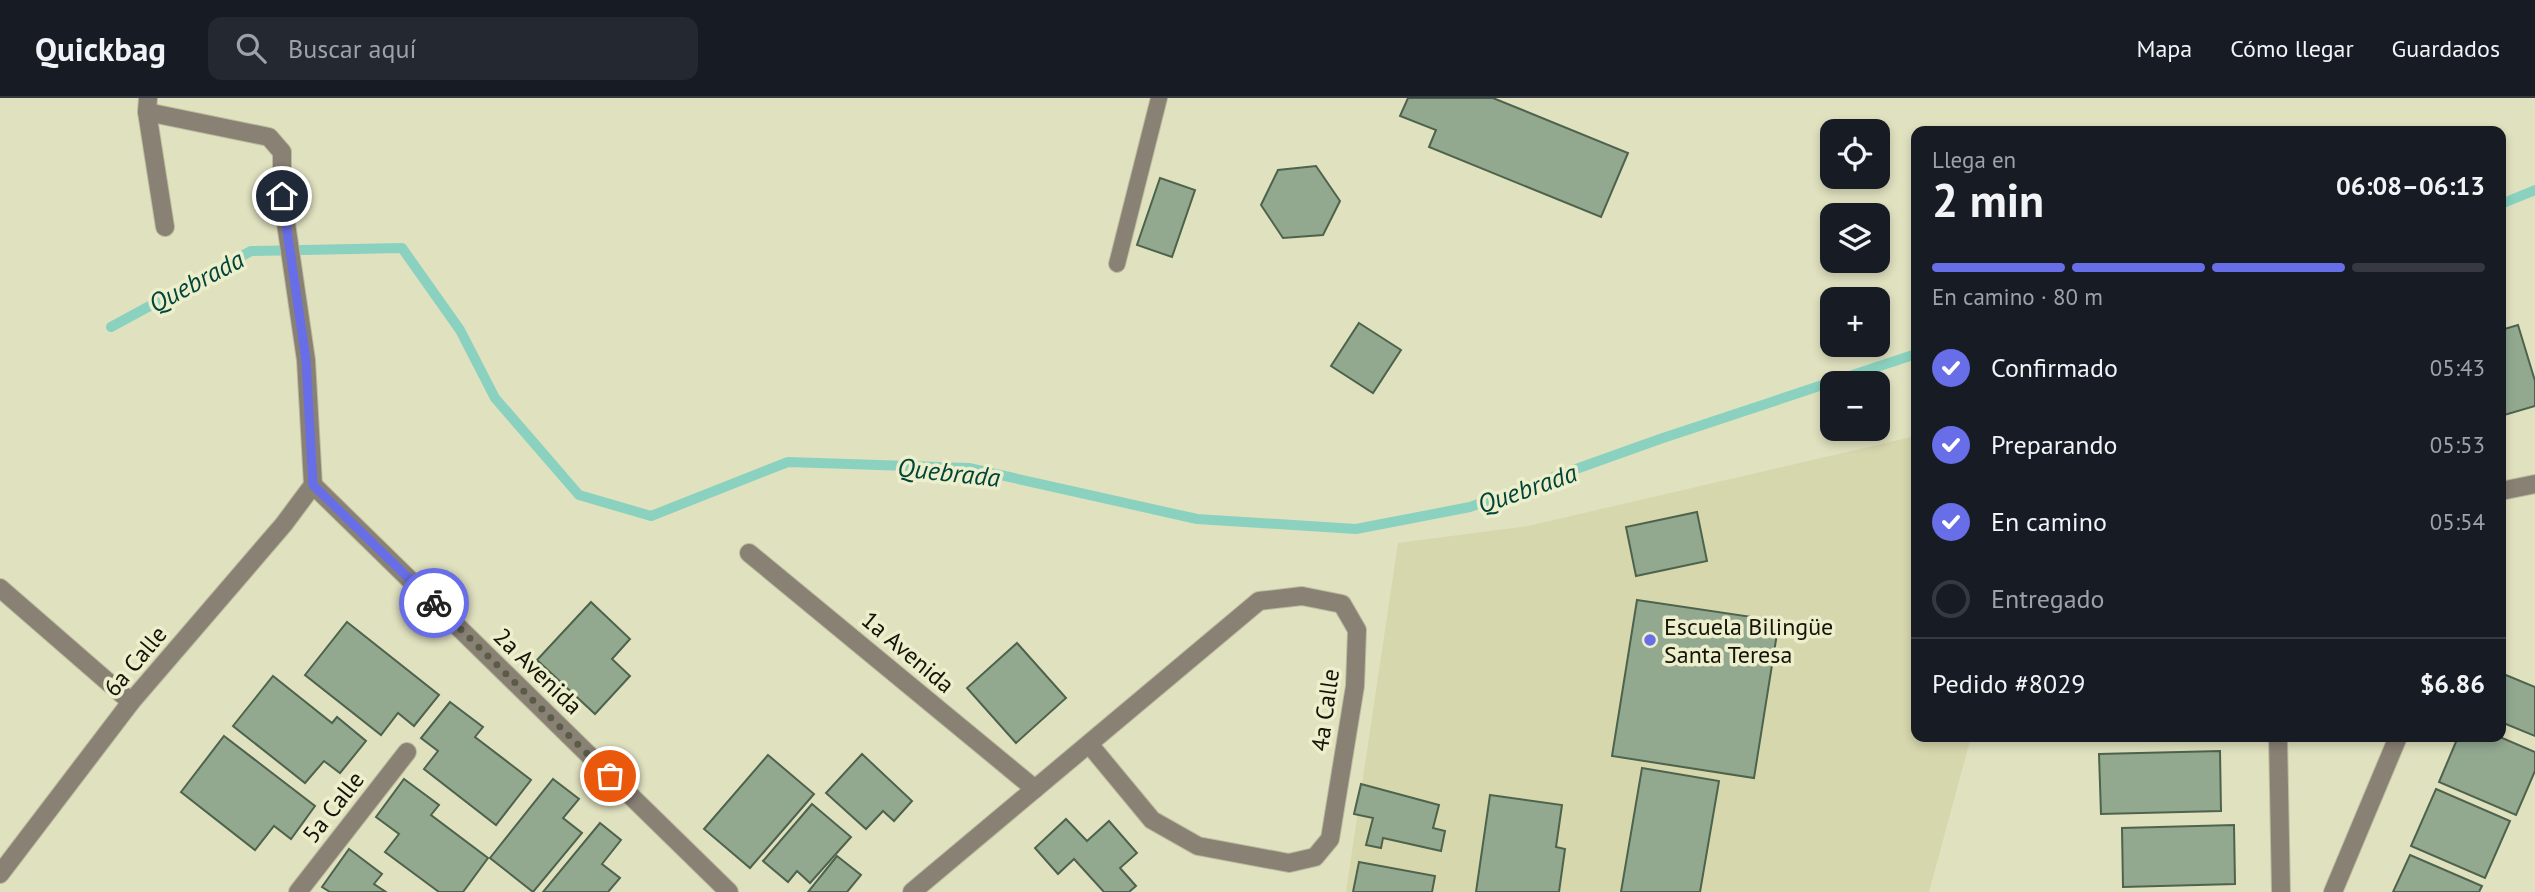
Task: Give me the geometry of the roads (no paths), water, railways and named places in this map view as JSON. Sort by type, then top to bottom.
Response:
[{"type":"street","points":[[165,227],[147,105],[269,137],[282,152],[282,196],[306,360],[313,485]]},
{"type":"street","points":[[2506,491],[2535,484]]},
{"type":"street","name":"6a Calle","points":[[0,874],[131,702],[284,524],[313,485]]},
{"type":"street","name":"2a Avenida","points":[[313,485],[729,892]]},
{"type":"street","name":"1a Avenida","points":[[749,553],[1035,789]]},
{"type":"street","points":[[0,588],[131,702]]},
{"type":"street","name":"4a Calle","points":[[912,892],[1088,744],[1259,601],[1303,596],[1342,604],[1357,630],[1355,686],[1330,839],[1315,857],[1289,863],[1198,846],[1152,820],[1088,744]]},
{"type":"street","points":[[2278,742],[2281,892]]},
{"type":"street","points":[[2333,892],[2396,742]]},
{"type":"street","name":"5a Calle","points":[[298,892],[407,752]]},
{"type":"lane","points":[[1116,264],[1159,98]]},
{"type":"waterway","name":"Quebrada","points":[[2506,202],[2535,190]]},
{"type":"waterway","name":"Quebrada","points":[[111,327],[251,251],[402,248],[460,330],[495,398],[579,495],[651,516],[788,462],[969,468],[1197,519],[1356,529],[1470,507],[1660,439],[1911,356]]},
{"type":"place","name":"Escuela Bilingüe Santa Teresa","points":[[1650,640]]}]
